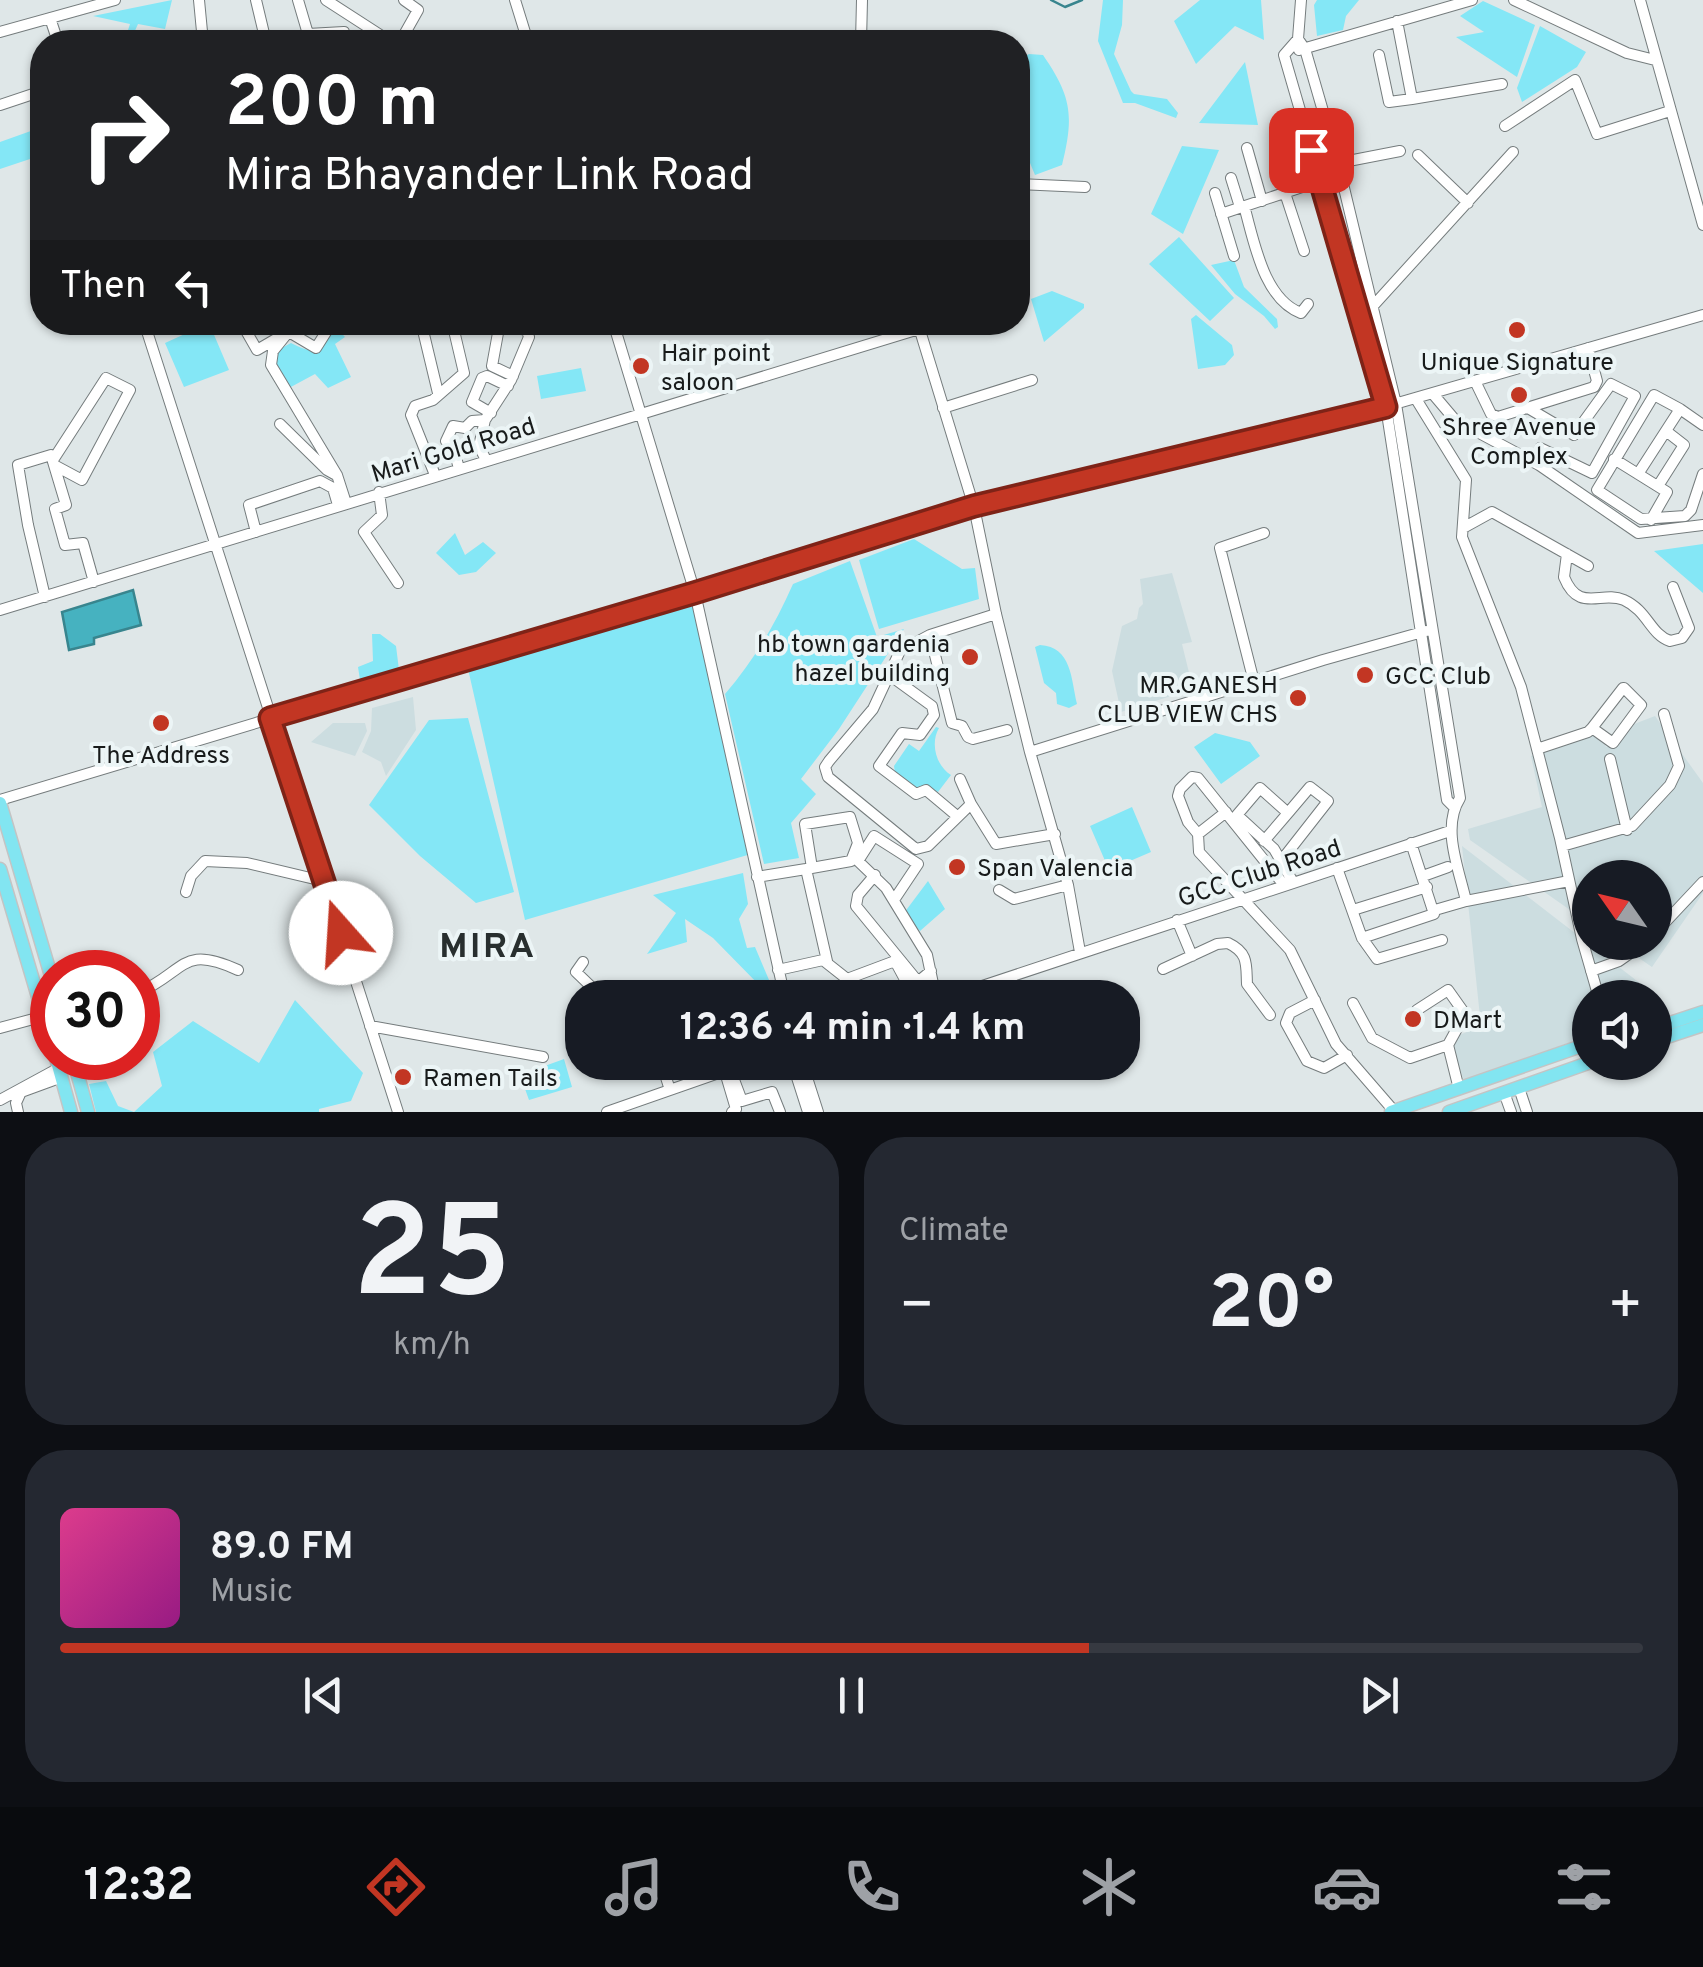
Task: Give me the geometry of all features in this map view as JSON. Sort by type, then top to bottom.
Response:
[{"type":"main road","points":[[0,801],[44,950]]},
{"type":"main road","points":[[0,870],[4,905],[30,969]]},
{"type":"main road","points":[[1672,1019],[1703,1009]]},
{"type":"main road","points":[[1672,1038],[1703,1028]]},
{"type":"main road","points":[[1392,1112],[1572,1053]]},
{"type":"main road","points":[[1410,1112],[1572,1054]]},
{"type":"main road","points":[[1449,1112],[1572,1069]]},
{"type":"main road","points":[[1464,1112],[1572,1073]]},
{"type":"main road","points":[[62,1080],[71,1112]]},
{"type":"main road","points":[[79,1080],[88,1112]]},
{"type":"street","points":[[0,32],[116,0]]},
{"type":"street","points":[[199,0],[201,30]]},
{"type":"street","points":[[256,0],[263,30]]},
{"type":"street","points":[[298,0],[304,30]]},
{"type":"street","points":[[326,0],[362,30]]},
{"type":"street","points":[[404,0],[416,7],[418,13],[407,30]]},
{"type":"street","points":[[515,0],[524,30]]},
{"type":"street","points":[[861,30],[862,0]]},
{"type":"street","points":[[1301,0],[1301,44],[1338,163],[1391,406],[1454,801],[1450,830],[1466,901]]},
{"type":"street","points":[[1391,406],[1284,55],[1301,44],[1472,0]]},
{"type":"street","points":[[1514,0],[1627,53],[1655,60]]},
{"type":"street","points":[[1640,0],[1670,112],[1699,194],[1703,225]]},
{"type":"street","points":[[50,18],[54,30]]},
{"type":"street","points":[[1397,22],[1412,99]]},
{"type":"street","points":[[1379,54],[1389,102],[1502,84]]},
{"type":"street","points":[[1505,126],[1575,80],[1597,134],[1670,112]]},
{"type":"street","points":[[0,105],[30,96]]},
{"type":"street","points":[[1247,148],[1262,201]]},
{"type":"street","points":[[1338,163],[1400,150]]},
{"type":"street","points":[[1372,306],[1513,152]]},
{"type":"street","points":[[1418,155],[1468,203]]},
{"type":"street","points":[[1231,178],[1264,272],[1295,312],[1301,313],[1308,304]]},
{"type":"street","points":[[1221,214],[1320,181]]},
{"type":"street","points":[[1030,185],[1085,187]]},
{"type":"street","points":[[1214,192],[1234,256]]},
{"type":"street","points":[[1285,193],[1304,251]]},
{"type":"street","points":[[0,801],[974,506],[1391,406],[1703,314]]},
{"type":"street","points":[[148,335],[398,1112]]},
{"type":"street","points":[[248,335],[257,350],[281,335]]},
{"type":"street","points":[[285,335],[273,351],[271,365],[337,475],[342,504]]},
{"type":"street","points":[[298,335],[316,348],[324,335]]},
{"type":"street","points":[[424,335],[438,394]]},
{"type":"street","points":[[434,476],[410,415],[415,406],[433,400],[452,386],[464,369],[455,335]]},
{"type":"street","points":[[500,335],[492,366],[510,380]]},
{"type":"street","points":[[486,460],[480,446],[488,416],[510,380],[529,335]]},
{"type":"street","points":[[617,335],[694,593],[780,980]]},
{"type":"street","name":"Mari Gold Road","points":[[0,610],[889,335]]},
{"type":"street","points":[[924,335],[974,506],[1030,752],[1068,885],[1080,952]]},
{"type":"street","points":[[1475,381],[1494,416],[1528,408],[1595,385],[1588,348]]},
{"type":"street","points":[[106,378],[130,390],[82,480],[54,463],[106,378]]},
{"type":"street","points":[[488,416],[472,402],[482,378],[510,380]]},
{"type":"street","points":[[944,408],[1032,380]]},
{"type":"street","points":[[1528,408],[1576,434],[1611,384],[1635,396],[1592,473],[1540,448]]},
{"type":"street","points":[[1434,394],[1455,420],[1539,466],[1638,532],[1703,526]]},
{"type":"street","points":[[1703,425],[1655,394],[1598,482],[1598,492],[1641,519],[1684,516],[1703,474]]},
{"type":"street","points":[[1416,399],[1466,480],[1462,537],[1507,645],[1538,749],[1593,980]]},
{"type":"street","points":[[1638,474],[1680,409]]},
{"type":"street","points":[[459,468],[453,448],[446,441],[454,426],[462,428],[488,416]]},
{"type":"street","points":[[280,424],[326,470],[337,475]]},
{"type":"street","points":[[1658,486],[1684,445],[1666,431]]},
{"type":"street","points":[[45,597],[18,464],[51,455],[66,505],[54,509],[66,544],[83,543],[94,582]]},
{"type":"street","points":[[1614,459],[1666,492],[1651,520]]},
{"type":"street","points":[[256,532],[249,505],[320,481],[333,488],[342,504]]},
{"type":"street","points":[[379,492],[382,514],[364,532],[398,583]]},
{"type":"street","points":[[1462,528],[1492,512],[1588,566]]},
{"type":"street","points":[[1254,682],[1220,548],[1264,533]]},
{"type":"street","points":[[1567,554],[1564,577],[1574,594],[1595,601],[1621,598],[1646,614],[1661,638],[1674,641],[1689,628],[1673,588]]},
{"type":"street","points":[[971,804],[928,846],[916,848],[828,777],[825,766],[873,708],[900,651],[930,635],[996,614]]},
{"type":"street","points":[[1030,752],[1428,630]]},
{"type":"street","points":[[930,635],[952,722],[962,726],[973,739],[1007,730]]},
{"type":"street","points":[[888,674],[932,706],[934,716],[920,734],[902,733],[879,767],[916,794],[926,790],[957,816]]},
{"type":"street","points":[[1538,749],[1583,736],[1624,688],[1641,705],[1614,742],[1592,728]]},
{"type":"street","points":[[1562,846],[1627,830],[1670,785],[1679,770],[1664,714]]},
{"type":"street","points":[[1610,759],[1627,830]]},
{"type":"street","points":[[1288,884],[1198,778],[1192,777],[1180,789],[1178,796],[1186,818],[1198,834],[1199,852],[1290,950],[1336,1044],[1392,1112]]},
{"type":"street","points":[[960,779],[971,804],[999,845],[1054,834]]},
{"type":"street","points":[[1288,812],[1260,788],[1238,811],[1238,817],[1281,860],[1288,884]]},
{"type":"street","points":[[1264,840],[1310,788],[1328,801],[1281,860]]},
{"type":"street","points":[[1198,834],[1226,812]]},
{"type":"street","points":[[757,877],[809,868],[848,862],[854,858],[858,843],[850,817],[805,824],[809,868],[827,961],[847,980],[895,961],[905,980]]},
{"type":"street","name":"GCC Club Road","points":[[998,980],[1450,830]]},
{"type":"street","points":[[894,900],[918,866],[916,861],[874,836],[858,860],[894,900],[927,955],[932,980]]},
{"type":"street","points":[[1411,844],[1435,910]]},
{"type":"street","points":[[186,892],[192,876],[205,861],[248,862],[323,882]]},
{"type":"street","points":[[1352,910],[1425,881],[1448,867]]},
{"type":"street","points":[[1337,868],[1362,938],[1380,960],[1442,940]]},
{"type":"street","points":[[875,875],[856,902],[914,978],[920,980],[930,972]]},
{"type":"street","points":[[1362,938],[1466,901],[1570,882]]},
{"type":"street","points":[[1672,915],[1703,882]]},
{"type":"street","points":[[999,890],[1014,899],[1068,885]]},
{"type":"street","points":[[1178,920],[1192,956]]},
{"type":"street","points":[[883,938],[904,921]]},
{"type":"street","points":[[1163,969],[1222,942],[1234,946],[1247,960],[1247,984],[1270,1016]]},
{"type":"street","points":[[160,981],[194,958],[213,958],[238,970]]},
{"type":"street","points":[[1590,970],[1620,960]]},
{"type":"street","points":[[778,970],[827,961]]},
{"type":"street","points":[[583,962],[576,972],[585,980]]},
{"type":"street","points":[[1353,1003],[1372,1038],[1410,1058],[1448,1044],[1465,1014],[1448,990],[1417,1010]]},
{"type":"street","points":[[1315,1000],[1290,1013],[1286,1025],[1307,1061],[1324,1068],[1346,1055]]},
{"type":"street","points":[[0,1028],[30,1020]]},
{"type":"street","points":[[370,1026],[543,1057]]},
{"type":"street","points":[[1448,1044],[1459,1090]]},
{"type":"street","points":[[0,1100],[36,1080]]},
{"type":"street","points":[[18,1112],[16,1103],[21,1092],[39,1080]]},
{"type":"street","points":[[667,1080],[670,1090]]},
{"type":"street","points":[[607,1112],[698,1080]]},
{"type":"street","points":[[729,1080],[736,1109],[732,1112]]},
{"type":"street","points":[[732,1080],[742,1101],[772,1092],[780,1112]]},
{"type":"street","points":[[798,1080],[808,1112]]},
{"type":"street","points":[[808,1080],[818,1112]]},
{"type":"street","points":[[1520,1091],[1527,1112]]},
{"type":"street","points":[[1506,1098],[1511,1112]]},
{"type":"shaded area","points":[[172,0],[165,29],[138,24],[135,30],[128,30],[130,24],[93,16]]},
{"type":"shaded area","points":[[1103,0],[1123,0],[1122,25],[1114,54],[1131,91],[1167,99],[1178,113],[1176,118],[1135,103],[1123,103],[1098,41]]},
{"type":"shaded area","points":[[1200,0],[1261,0],[1264,40],[1235,26],[1196,64],[1174,21]]},
{"type":"shaded area","points":[[1317,0],[1359,0],[1346,16],[1343,30],[1317,36]]},
{"type":"shaded area","points":[[1483,1],[1535,25],[1517,77],[1456,37],[1484,32],[1460,16]]},
{"type":"shaded area","points":[[1540,26],[1586,52],[1577,67],[1522,102],[1517,88]]},
{"type":"shaded area","points":[[1030,54],[1043,55],[1053,70],[1065,95],[1069,120],[1062,165],[1035,175],[1030,163]]},
{"type":"shaded area","points":[[1245,62],[1258,125],[1199,123]]},
{"type":"shaded area","points":[[30,131],[30,159],[0,169],[0,142]]},
{"type":"shaded area","points":[[1182,146],[1219,150],[1183,234],[1151,214]]},
{"type":"shaded area","points":[[1179,237],[1234,298],[1210,321],[1149,264]]},
{"type":"shaded area","points":[[1234,260],[1244,287],[1277,319],[1275,329],[1235,294],[1211,265]]},
{"type":"shaded area","points":[[1052,291],[1084,304],[1084,308],[1044,342],[1031,299]]},
{"type":"shaded area","points":[[1196,315],[1232,345],[1234,355],[1225,365],[1198,369],[1191,319]]},
{"type":"shaded area","points":[[183,335],[214,335],[229,370],[184,387],[165,343]]},
{"type":"shaded area","points":[[326,335],[345,337],[335,344],[351,377],[328,388],[315,374],[289,388],[276,367],[278,350],[291,343],[309,350],[321,344]]},
{"type":"shaded area","points":[[581,368],[586,391],[541,399],[537,376]]},
{"type":"shaded area","points":[[455,533],[465,555],[483,542],[496,553],[476,572],[459,575],[436,553]]},
{"type":"shaded area","points":[[914,539],[962,569],[975,568],[979,599],[879,629],[859,560]]},
{"type":"shaded area","points":[[1703,544],[1703,593],[1654,551]]},
{"type":"shaded area","points":[[850,561],[877,637],[904,629],[839,729],[801,779],[816,794],[791,823],[799,858],[764,864],[725,694],[763,642],[793,584]]},
{"type":"shaded area","points":[[1172,573],[1192,642],[1182,644],[1193,689],[1121,712],[1112,671],[1122,626],[1137,619],[1143,604],[1140,579]]},
{"type":"shaded area","points":[[133,590],[141,625],[94,638],[94,644],[69,650],[62,612]]},
{"type":"shaded area","points":[[695,593],[751,854],[525,920],[466,660]]},
{"type":"shaded area","points":[[372,634],[380,634],[396,646],[399,670],[360,680],[358,667],[373,661]]},
{"type":"shaded area","points":[[1035,647],[1051,647],[1064,658],[1077,704],[1069,708],[1057,704],[1056,693],[1044,683]]},
{"type":"shaded area","points":[[413,697],[416,730],[386,776],[381,762],[362,752],[371,731],[372,708]]},
{"type":"shaded area","points":[[1655,716],[1703,783],[1703,893],[1672,938],[1672,860],[1572,860],[1572,911],[1470,840],[1468,829],[1542,807],[1531,756],[1600,732],[1606,747],[1629,726]]},
{"type":"shaded area","points":[[468,718],[514,892],[476,903],[420,856],[369,805],[429,720]]},
{"type":"shaded area","points":[[333,723],[365,723],[367,731],[355,756],[311,742]]},
{"type":"shaded area","points":[[936,727],[936,754],[951,775],[938,792],[926,787],[918,792],[895,773],[894,766],[909,744],[919,751]]},
{"type":"shaded area","points":[[1215,733],[1250,742],[1260,756],[1221,784],[1194,747]]},
{"type":"shaded area","points":[[1132,807],[1151,852],[1109,870],[1090,826]]},
{"type":"shaded area","points":[[1462,846],[1572,931],[1572,960],[1610,960],[1636,980],[1572,980],[1572,1042],[1464,1081],[1450,1039],[1481,1026]]},
{"type":"shaded area","points":[[743,873],[748,904],[739,919],[747,948],[755,947],[769,980],[754,980],[713,938],[685,919],[687,942],[647,954],[676,913],[653,895]]},
{"type":"shaded area","points":[[928,881],[945,909],[920,931],[904,913]]},
{"type":"shaded area","points":[[295,1000],[363,1073],[351,1101],[319,1112],[134,1112],[162,1086],[160,1047],[193,1021],[259,1063]]},
{"type":"shaded area","points":[[564,1059],[565,1080],[570,1080],[572,1087],[529,1100],[520,1075]]},
{"type":"shaded area","points":[[106,1081],[118,1106],[134,1112],[96,1112],[89,1084]]},
{"type":"waterway","points":[[1051,0],[1065,7],[1082,0]]},
{"type":"place","name":"Unique Signature","points":[[1517,330]]},
{"type":"place","name":"Hair point saloon","points":[[641,366]]},
{"type":"place","name":"Shree Avenue Complex","points":[[1519,395]]},
{"type":"place","name":"hb town gardenia hazel building","points":[[970,657]]},
{"type":"place","name":"GCC Club","points":[[1365,675]]},
{"type":"place","name":"MR.GANESH CLUB VIEW CHS","points":[[1298,698]]},
{"type":"place","name":"The Address","points":[[161,723]]},
{"type":"place","name":"Span Valencia","points":[[957,867]]},
{"type":"place","name":"DMart","points":[[1413,1019]]},
{"type":"place","name":"Ramen Tails","points":[[403,1077]]},
{"type":"district","name":"MIRA","points":[[488,945]]},
{"type":"route","points":[[341,933],[270,718],[974,506],[1386,407],[1311,150]]}]
